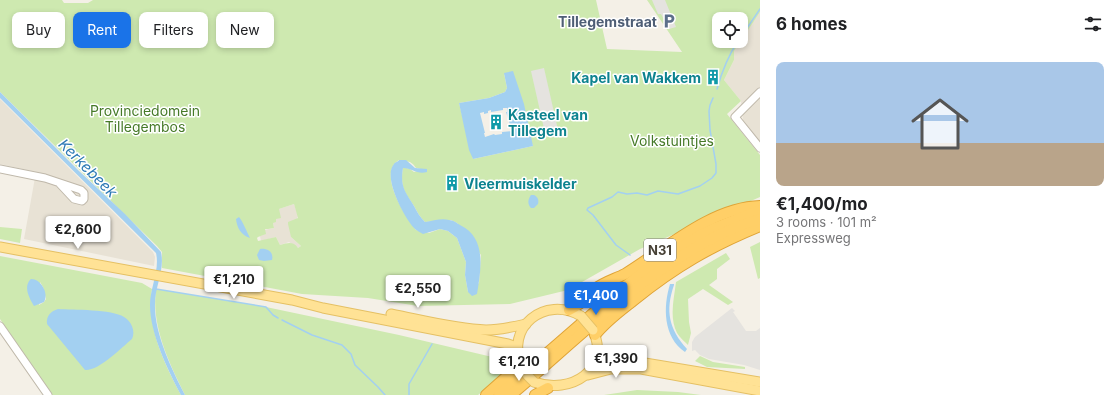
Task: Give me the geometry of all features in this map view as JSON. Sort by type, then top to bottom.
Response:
[{"type":"highway","name":"N31","points":[[569,310],[582,302],[595,289],[625,274],[671,243],[711,220],[744,207],[760,206]]},
{"type":"highway","name":"N31","points":[[498,395],[614,295],[650,267],[675,250],[715,228],[760,210]]},
{"type":"highway","name":"N31","points":[[511,395],[620,300],[679,256],[718,235],[760,219]]},
{"type":"highway","name":"N31","points":[[594,333],[654,284],[684,263],[726,240],[760,226]]},
{"type":"highway","points":[[486,395],[521,365]]},
{"type":"highway","points":[[535,395],[548,388]]},
{"type":"main road","points":[[0,246],[313,304],[357,308],[461,328],[487,330],[502,329],[526,324]]},
{"type":"main road","points":[[313,304],[323,308],[508,344],[517,348]]},
{"type":"main road","points":[[546,310],[569,310],[581,316],[594,333],[598,353],[594,365],[588,375],[574,386],[557,389],[548,388],[534,382],[527,375],[521,365],[517,348],[520,335],[526,324],[532,318],[546,310]]},
{"type":"main road","points":[[598,353],[645,363],[760,382]]},
{"type":"main road","points":[[588,375],[610,369],[641,369],[760,391]]},
{"type":"street","points":[[760,92],[735,117],[760,148]]},
{"type":"street","points":[[0,169],[45,178],[60,184]]},
{"type":"street","points":[[0,326],[48,395]]},
{"type":"shaded area","name":"Tillegemstraat","points":[[652,0],[665,0],[676,27],[669,29],[661,14],[658,14]]},
{"type":"shaded area","points":[[760,12],[760,141],[743,121],[741,101],[724,80],[734,60],[734,51],[736,48],[748,48],[748,30]]},
{"type":"shaded area","points":[[544,68],[558,130],[545,133],[531,71]]},
{"type":"shaded area","points":[[0,99],[153,252],[155,257],[154,266],[24,239],[36,172],[0,164]]},
{"type":"shaded area","points":[[294,204],[298,216],[291,237],[301,246],[298,248],[289,242],[280,245],[276,237],[261,241],[260,236],[265,234],[264,230],[274,228],[273,223],[279,209]]},
{"type":"shaded area","points":[[732,308],[735,311],[733,312],[746,331],[756,331],[760,328],[760,370],[744,365],[709,359],[700,355],[695,350],[692,351],[692,342],[695,337]]},
{"type":"green space","name":"Provinciedomein Tillegembos","points":[[0,0],[62,0],[64,3],[88,3],[93,0],[596,0],[607,49],[682,52],[647,0],[760,0],[760,12],[748,30],[748,12],[712,12],[712,48],[736,48],[734,51],[734,60],[724,80],[741,101],[727,114],[760,155],[760,197],[640,249],[568,290],[510,304],[418,306],[368,298],[302,294],[162,268],[162,252],[0,92]],"holes":[[[504,73],[533,146],[473,159],[459,103],[489,98],[505,92],[507,88]],[[399,160],[410,162],[417,168],[425,169],[414,172],[403,167],[402,179],[408,196],[425,222],[451,220],[457,223],[481,255],[479,283],[468,292],[465,275],[466,262],[457,238],[448,231],[440,229],[429,233],[416,230],[400,205],[395,195],[391,174],[393,166]],[[294,204],[298,218],[288,222],[288,224],[291,237],[301,246],[298,248],[292,243],[280,245],[276,237],[258,241],[258,237],[266,234],[265,229],[274,228],[273,223],[276,222],[276,219],[281,218],[279,209]]]},
{"type":"green space","points":[[0,227],[22,229],[20,243],[0,239]]},
{"type":"green space","points":[[760,242],[760,278],[758,279],[750,247]]},
{"type":"green space","points":[[726,253],[730,259],[717,269],[717,279],[709,285],[733,302],[728,305],[703,289],[688,299],[691,333],[688,345],[677,333],[673,321],[676,282]]},
{"type":"green space","points":[[0,256],[142,283],[152,289],[151,303],[154,330],[168,370],[181,395],[52,395],[0,319]],"holes":[[[40,282],[46,299],[39,305]]]},
{"type":"green space","points":[[156,289],[266,307],[399,335],[488,356],[510,358],[512,362],[509,370],[478,395],[185,395],[167,357],[159,330],[156,317]]},
{"type":"green space","points":[[700,356],[713,362],[745,367],[745,369],[707,367],[695,361]]},
{"type":"green space","points":[[637,390],[678,392],[701,395],[604,395]]},
{"type":"water","points":[[513,71],[524,104],[533,146],[473,159],[469,150],[459,103],[489,98],[505,92],[507,88],[504,73]],"holes":[[[507,108],[506,112],[512,131],[485,137],[480,113],[484,112],[484,114],[491,110],[491,112]]]},
{"type":"water","points":[[0,92],[79,171],[125,214],[161,252],[162,265],[155,297],[157,327],[165,351],[185,395],[181,395],[161,352],[153,328],[150,299],[157,266],[156,253],[0,98]]},
{"type":"water","points":[[399,160],[406,160],[415,168],[427,169],[427,172],[420,173],[403,168],[402,174],[402,180],[406,192],[425,222],[440,219],[452,220],[469,231],[475,238],[480,255],[480,274],[477,294],[472,296],[468,292],[465,275],[466,262],[457,238],[448,231],[440,229],[423,234],[415,229],[406,216],[396,198],[391,178],[391,170],[394,164]]},
{"type":"water","points":[[531,195],[534,195],[538,200],[538,204],[534,208],[531,208],[528,203]]},
{"type":"water","points":[[239,217],[250,238],[244,235],[238,228],[236,219]]},
{"type":"water","points":[[260,249],[269,251],[272,255],[272,260],[259,260],[257,255]]},
{"type":"water","points":[[31,279],[38,281],[45,291],[44,302],[34,306],[27,289],[27,285]]},
{"type":"water","points":[[670,284],[674,284],[669,311],[670,319],[676,334],[687,349],[685,352],[672,338],[667,321],[666,302]]},
{"type":"water","points":[[58,309],[102,311],[118,314],[127,319],[131,324],[133,330],[132,339],[97,367],[85,370],[47,324],[47,319],[50,314]]},
{"type":"waterway","points":[[748,27],[760,9]]},
{"type":"waterway","points":[[717,89],[734,48]]},
{"type":"waterway","points":[[630,255],[616,245],[593,215],[587,210],[588,208],[612,197],[618,192],[647,195],[658,191],[678,194],[700,186],[712,178],[716,173],[709,111],[713,98]]},
{"type":"waterway","points":[[156,289],[266,307],[278,318]]},
{"type":"waterway","points":[[282,320],[312,335],[342,345],[351,354],[355,365],[385,395]]},
{"type":"waterway","points":[[409,395],[409,384],[432,344]]},
{"type":"place","name":"Tillegemstraat","points":[[669,21]]},
{"type":"place","name":"Kapel van Wakkem","points":[[713,77]]},
{"type":"place","name":"Kasteel van Tillegem","points":[[496,122]]},
{"type":"place","name":"Vleermuiskelder","points":[[452,183]]},
{"type":"park label","name":"Volkstuintjes","points":[[672,140]]},
{"type":"water label","name":"Kerkebeek","points":[[88,168]]}]
